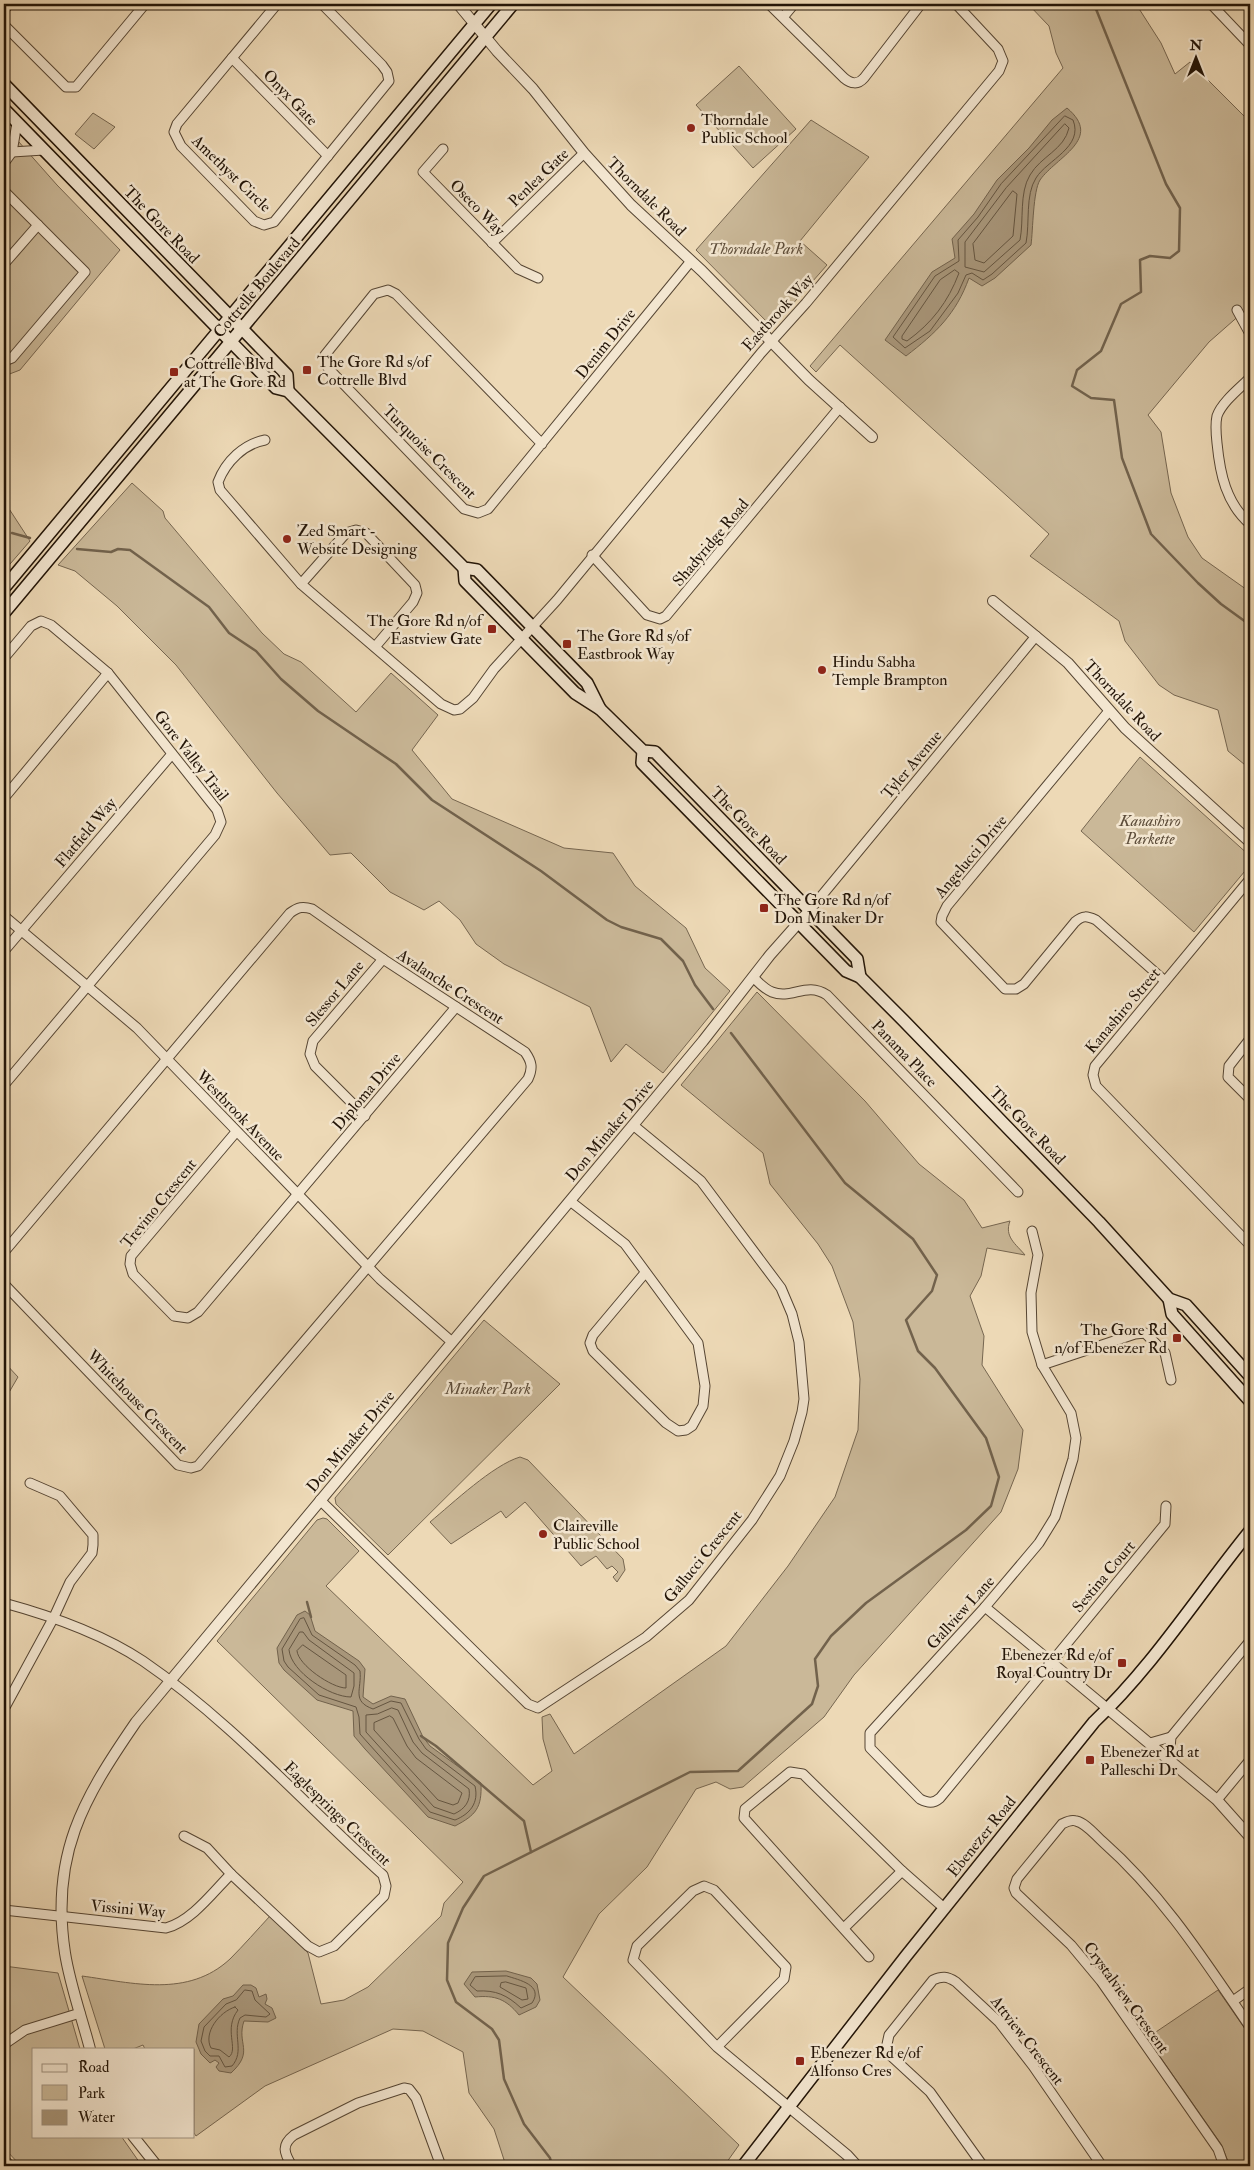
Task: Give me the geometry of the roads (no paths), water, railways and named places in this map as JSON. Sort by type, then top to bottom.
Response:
[{"type":"main road","name":"Cottrelle Boulevard","points":[[4,588],[491,4]]},
{"type":"main road","name":"Cottrelle Boulevard","points":[[4,613],[513,4]]},
{"type":"main road","name":"The Gore Road","points":[[4,84],[287,375],[288,391]]},
{"type":"main road","name":"The Gore Road","points":[[4,109],[276,388],[288,391],[464,568],[477,570],[587,683],[600,709]]},
{"type":"main road","points":[[43,149],[54,136]]},
{"type":"main road","name":"The Gore Road","points":[[464,568],[465,581],[575,693],[600,709],[643,751],[655,752],[810,911],[857,960],[860,977]]},
{"type":"main road","name":"The Gore Road","points":[[643,751],[642,762],[846,971],[860,977],[1099,1222],[1169,1299],[1186,1305],[1250,1376]]},
{"type":"main road","name":"The Gore Road","points":[[1169,1299],[1172,1314],[1250,1401]]},
{"type":"main road","name":"Ebenezer Road","points":[[744,2166],[944,1908],[1082,1737],[1123,1694],[1174,1631],[1250,1531]]},
{"type":"street","points":[[4,10],[9,4]]},
{"type":"street","points":[[4,26],[66,87],[76,87],[145,4]]},
{"type":"street","name":"Amethyst Circle","points":[[277,4],[177,124],[174,132],[181,146],[254,221],[264,225],[272,224],[387,85],[389,77],[382,65],[322,4]]},
{"type":"street","name":"Thorndale Road","points":[[458,4],[485,37],[533,89],[584,153],[631,205],[872,437]]},
{"type":"street","points":[[769,4],[784,16],[849,83],[856,83],[864,78],[921,4]]},
{"type":"street","points":[[784,16],[794,4]]},
{"type":"street","name":"Eastbrook Way","points":[[374,647],[441,704],[454,710],[460,709],[472,698],[494,669],[533,627],[771,341],[806,304],[1000,68],[1003,58],[998,49],[956,4]]},
{"type":"street","points":[[1211,4],[1250,45]]},
{"type":"street","name":"Onyx Gate","points":[[232,58],[328,156]]},
{"type":"street","points":[[4,163],[12,152],[18,123]]},
{"type":"street","points":[[12,152],[43,149]]},
{"type":"street","name":"Oseco Way","points":[[442,149],[423,172],[518,269],[538,278]]},
{"type":"street","name":"Penlea Gate","points":[[492,243],[584,153]]},
{"type":"street","points":[[4,191],[85,272],[12,358],[4,362]]},
{"type":"street","points":[[4,264],[38,225]]},
{"type":"street","name":"Denim Drive","points":[[542,444],[691,261]]},
{"type":"street","name":"Turquoise Crescent","points":[[381,290],[388,290],[396,294],[542,444],[488,509],[478,514],[464,509],[328,368],[325,362],[328,349],[374,294],[381,290]]},
{"type":"street","points":[[1237,310],[1250,334]]},
{"type":"street","points":[[1250,378],[1224,405],[1218,414],[1216,426],[1220,474],[1233,503],[1250,524]]},
{"type":"street","name":"Shadyridge Road","points":[[592,555],[648,615],[660,619],[666,616],[840,407]]},
{"type":"street","points":[[265,440],[250,443],[228,464],[218,482],[220,490],[301,584],[374,647],[413,602],[417,593],[415,584],[366,533],[356,530],[346,533],[301,584]]},
{"type":"street","name":"Thorndale Road","points":[[993,601],[1075,670],[1124,728],[1250,842]]},
{"type":"street","name":"Gore Valley Trail","points":[[4,658],[30,626],[41,621],[51,625],[108,673],[217,810],[221,822],[220,828],[4,1085]]},
{"type":"street","name":"Tyler Avenue","points":[[810,911],[1036,636]]},
{"type":"street","points":[[4,798],[7,787],[108,673]]},
{"type":"street","name":"Angelucci Drive","points":[[1109,711],[947,906],[941,922],[971,956],[1005,989],[1016,989],[1024,984],[1075,922],[1081,917],[1087,916],[1096,920],[1165,981]]},
{"type":"street","name":"Flatfield Way","points":[[4,951],[172,754]]},
{"type":"street","name":"Kanashiro Street","points":[[1250,879],[1095,1066],[1093,1080],[1250,1245]]},
{"type":"street","name":"Avalanche Crescent","points":[[166,1059],[290,913],[304,906],[312,909],[383,959],[525,1052],[530,1059],[531,1072],[368,1267]]},
{"type":"street","name":"Don Minaker Drive","points":[[90,2048],[65,1955],[61,1916],[65,1859],[78,1819],[102,1771],[136,1722],[703,1041],[798,922],[810,911]]},
{"type":"street","name":"Westbrook Avenue","points":[[4,916],[137,1028],[368,1267],[403,1301],[452,1342]]},
{"type":"street","name":"Slessor Lane","points":[[365,1116],[315,1066],[310,1054],[313,1041],[383,959]]},
{"type":"street","name":"Panama Place","points":[[753,977],[770,992],[778,994],[811,988],[827,994],[1018,1192]]},
{"type":"street","name":"Diploma Drive","points":[[298,1194],[456,1007]]},
{"type":"street","points":[[1250,1040],[1229,1066],[1228,1077],[1250,1099]]},
{"type":"street","points":[[4,1252],[166,1059]]},
{"type":"street","name":"Gallucci Crescent","points":[[320,1500],[528,1704],[538,1708],[646,1637],[689,1600],[752,1520],[780,1476],[788,1459],[800,1423],[804,1399],[800,1349],[792,1314],[781,1288],[769,1271],[701,1181],[633,1125]]},
{"type":"street","name":"Trevino Crescent","points":[[236,1132],[131,1256],[133,1274],[174,1316],[188,1318],[198,1312],[298,1194]]},
{"type":"street","points":[[570,1201],[625,1244],[645,1273],[683,1320],[698,1343],[705,1396],[698,1418],[686,1430],[678,1431],[666,1423],[592,1351],[590,1343],[593,1335],[645,1273]]},
{"type":"street","name":"Gallview Lane","points":[[1032,1231],[1038,1255],[1031,1293],[1031,1320],[1034,1341],[1042,1365],[1071,1413],[1076,1438],[1074,1459],[1052,1523],[985,1607],[870,1734],[870,1748],[920,1799],[928,1803],[936,1802],[1051,1662]]},
{"type":"street","name":"Whitehouse Crescent","points":[[4,1284],[178,1465],[191,1468],[202,1462],[368,1267]]},
{"type":"street","points":[[1042,1365],[1136,1334],[1145,1333],[1165,1353],[1172,1380]]},
{"type":"street","points":[[4,1709],[54,1617],[70,1582],[92,1553],[92,1535],[60,1496],[30,1483]]},
{"type":"street","name":"Sestina Court","points":[[1051,1662],[1165,1524],[1166,1506]]},
{"type":"street","points":[[4,1603],[54,1617],[97,1636],[142,1660],[170,1682]]},
{"type":"street","points":[[985,1607],[1150,1742],[1217,1800],[1250,1837]]},
{"type":"street","points":[[1169,1759],[1171,1737],[1250,1641]]},
{"type":"street","name":"Eaglesprings Crescent","points":[[170,1682],[252,1751],[383,1875],[386,1886],[384,1896],[334,1946],[319,1952],[308,1946],[231,1874],[208,1848],[184,1836]]},
{"type":"street","points":[[1150,1742],[1171,1737]]},
{"type":"street","points":[[1217,1800],[1250,1760]]},
{"type":"street","points":[[869,1957],[744,1818],[745,1809],[790,1772],[803,1774],[902,1871],[944,1908]]},
{"type":"street","name":"Crystalview Crescent","points":[[1224,2166],[1218,2149],[1101,1981],[1059,1933],[1019,1897],[1014,1888],[1014,1883],[1062,1824],[1070,1820],[1077,1821],[1123,1860],[1167,1907],[1250,2027]]},
{"type":"street","points":[[844,1928],[902,1871]]},
{"type":"street","name":"Vissini Way","points":[[4,1910],[166,1928],[175,1926],[186,1918],[231,1874]]},
{"type":"street","points":[[717,2046],[784,1979],[786,1967],[714,1890],[704,1886],[693,1891],[638,1946],[633,1960],[717,2046],[847,2155],[857,2166]]},
{"type":"street","name":"Attview Crescent","points":[[982,2166],[930,2092],[890,2056],[886,2049],[888,2035],[933,1980],[941,1976],[956,1982],[999,2022],[1033,2066],[1102,2166]]},
{"type":"street","points":[[1233,2001],[1250,1989]]},
{"type":"street","points":[[6,2043],[25,2030],[80,2013]]},
{"type":"street","points":[[292,2166],[285,2155],[284,2147],[287,2141],[294,2135],[358,2103],[404,2088],[409,2089],[416,2098],[441,2166]]},
{"type":"street","points":[[135,2138],[156,2166]]},
{"type":"street","points":[[4,2160],[10,2166]]},
{"type":"water","points":[[1067,108],[1077,119],[1081,129],[1079,138],[1073,147],[1040,180],[1035,201],[1031,245],[995,278],[982,286],[969,278],[958,302],[944,322],[906,356],[885,340],[932,272],[955,258],[952,239],[974,214],[997,180],[1029,148],[1052,120]]},
{"type":"water","points":[[305,1611],[310,1615],[315,1631],[359,1661],[365,1669],[363,1697],[373,1704],[391,1696],[405,1699],[423,1737],[430,1746],[481,1783],[479,1805],[473,1814],[455,1826],[428,1817],[354,1736],[353,1711],[317,1700],[284,1670],[279,1663],[277,1648],[297,1615]]},
{"type":"water","points":[[506,1971],[531,1978],[537,1984],[540,2000],[536,2007],[519,2015],[500,1999],[475,1997],[464,1984],[472,1972]]},
{"type":"water","points":[[243,1985],[251,1985],[256,1988],[259,1997],[266,1994],[265,2004],[272,2008],[276,2018],[268,2022],[244,2021],[242,2036],[244,2053],[242,2059],[231,2073],[219,2071],[216,2067],[219,2063],[215,2060],[210,2063],[201,2054],[196,2042],[199,2024],[223,1999],[233,1996]]},
{"type":"waterway","points":[[1094,4],[1166,184],[1180,208],[1179,251],[1170,258],[1150,256],[1140,260],[1141,292],[1121,304],[1101,351],[1077,370],[1072,386],[1091,398],[1114,400],[1122,458],[1151,534],[1198,583],[1221,604],[1250,625]]},
{"type":"waterway","points":[[12,533],[30,538]]},
{"type":"waterway","points":[[77,549],[111,552],[118,549],[130,550],[209,607],[229,633],[256,651],[281,679],[318,711],[396,764],[432,800],[541,871],[607,920],[621,927],[661,939],[683,961],[695,985],[713,1009]]},
{"type":"waterway","points":[[552,2166],[550,2158],[524,2124],[504,2079],[499,2040],[492,2029],[456,2002],[447,1980],[448,1943],[463,1908],[484,1876],[690,1772],[738,1771],[812,1704],[818,1686],[815,1659],[831,1636],[866,1603],[966,1530],[991,1506],[999,1477],[986,1438],[935,1368],[918,1351],[906,1320],[932,1291],[937,1275],[913,1239],[845,1183],[731,1033]]},
{"type":"waterway","points":[[307,1602],[311,1617]]},
{"type":"waterway","points":[[421,1736],[436,1746],[524,1821],[531,1852]]},
{"type":"place","name":"Thorndale Public School","points":[[691,128]]},
{"type":"place","name":"The Gore Rd s/of Cottrelle Blvd","points":[[307,370]]},
{"type":"place","name":"Cottrelle Blvd at The Gore Rd","points":[[174,372]]},
{"type":"place","name":"Zed Smart - Website Designing","points":[[287,539]]},
{"type":"place","name":"The Gore Rd n/of Eastview Gate","points":[[492,629]]},
{"type":"place","name":"The Gore Rd s/of Eastbrook Way","points":[[567,644]]},
{"type":"place","name":"Hindu Sabha Temple Brampton","points":[[822,670]]},
{"type":"place","name":"The Gore Rd n/of Don Minaker Dr","points":[[764,908]]},
{"type":"place","name":"The Gore Rd n/of Ebenezer Rd","points":[[1177,1338]]},
{"type":"place","name":"Claireville Public School","points":[[543,1534]]},
{"type":"place","name":"Ebenezer Rd e/of Royal Country Dr","points":[[1122,1663]]},
{"type":"place","name":"Ebenezer Rd at Palleschi Dr","points":[[1090,1760]]},
{"type":"place","name":"Ebenezer Rd e/of Alfonso Cres","points":[[800,2061]]},
{"type":"park label","name":"Thorndale Park","points":[[756,248]]},
{"type":"park label","name":"Kanashiro Parkette","points":[[1150,829]]},
{"type":"park label","name":"Minaker Park","points":[[488,1388]]}]
